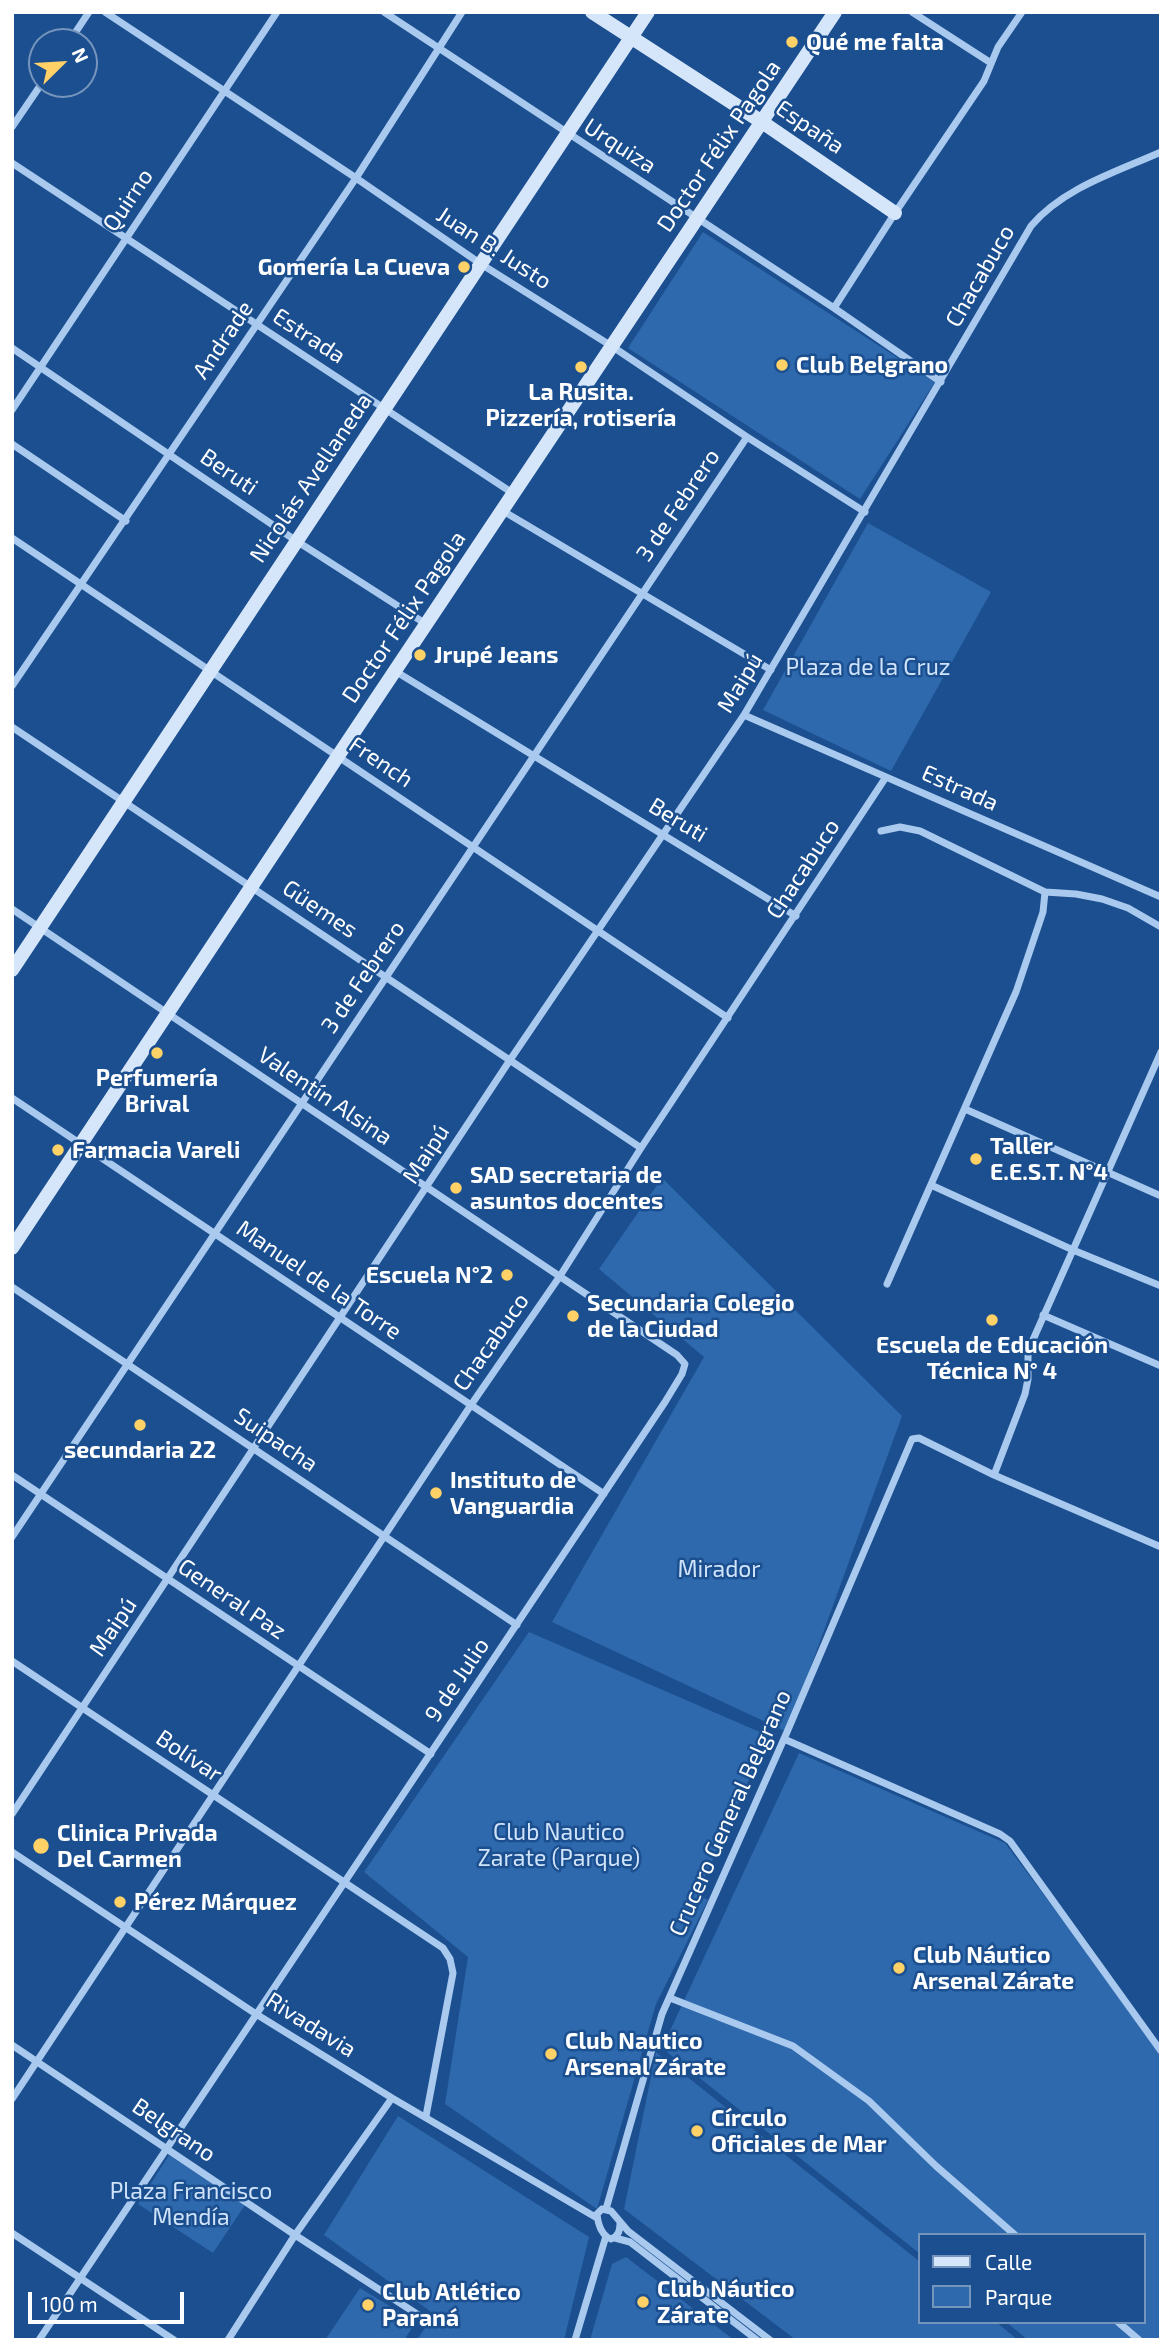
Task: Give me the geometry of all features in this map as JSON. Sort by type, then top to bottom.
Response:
[{"type":"street","points":[[78,28],[89,12]]},
{"type":"street","name":"Juan B. Justo","points":[[105,12],[481,264],[865,512]]},
{"type":"street","name":"Quirno","points":[[12,410],[277,12]]},
{"type":"street","name":"Urquiza","points":[[384,12],[834,308],[941,382]]},
{"type":"street","name":"Andrade","points":[[12,687],[356,178],[462,12]]},
{"type":"street","name":"España","points":[[592,12],[762,122],[895,213]]},
{"type":"street","name":"Nicolás Avellaneda","points":[[12,970],[648,12]]},
{"type":"street","name":"Doctor Félix Pagola","points":[[12,1248],[835,12]]},
{"type":"street","points":[[912,12],[991,63]]},
{"type":"street","points":[[925,20],[930,12]]},
{"type":"street","points":[[834,308],[984,81],[998,47],[1021,12]]},
{"type":"street","points":[[12,127],[32,98]]},
{"type":"street","name":"Chacabuco","points":[[865,512],[1031,226],[1040,215],[1067,195],[1161,152]]},
{"type":"street","name":"Estrada","points":[[12,163],[514,494]]},
{"type":"street","name":"Beruti","points":[[12,348],[169,456],[426,624]]},
{"type":"street","name":"3 de Febrero","points":[[12,1537],[747,438]]},
{"type":"street","points":[[12,444],[126,521]]},
{"type":"street","points":[[503,511],[771,670]]},
{"type":"street","name":"Maipú","points":[[12,1814],[428,1188],[510,1060],[744,715],[865,512]]},
{"type":"street","name":"French","points":[[12,538],[728,1018]]},
{"type":"street","name":"Beruti","points":[[395,671],[796,916]]},
{"type":"street","name":"Estrada","points":[[744,715],[1161,897]]},
{"type":"street","name":"Güemes","points":[[12,727],[641,1147]]},
{"type":"street","name":"Chacabuco","points":[[12,2099],[471,1405],[560,1276],[641,1147],[886,777]]},
{"type":"street","points":[[881,831],[900,827],[919,831],[1045,892],[1102,899],[1128,908],[1161,927]]},
{"type":"street","points":[[887,1284],[1028,960],[1043,912],[1045,892]]},
{"type":"street","name":"Valentín Alsina","points":[[12,909],[677,1354],[685,1364]]},
{"type":"street","points":[[1161,1052],[1028,1351],[1025,1394],[994,1475],[1161,1547]]},
{"type":"street","name":"Manuel de la Torre","points":[[12,1098],[604,1494]]},
{"type":"street","points":[[965,1108],[1161,1196]]},
{"type":"street","points":[[931,1185],[1073,1250],[1161,1286]]},
{"type":"street","name":"Suipacha","points":[[12,1287],[517,1625]]},
{"type":"street","points":[[1043,1315],[1161,1366]]},
{"type":"street","name":"9 de Julio","points":[[39,2340],[665,1402],[685,1364]]},
{"type":"street","name":"Crucero General Belgrano","points":[[606,2209],[656,2031],[912,1439],[919,1438],[994,1475]]},
{"type":"street","name":"General Paz","points":[[12,1475],[431,1754]]},
{"type":"street","name":"Bolívar","points":[[12,1661],[443,1948],[450,1959],[453,1973],[426,2116]]},
{"type":"street","points":[[784,1739],[1000,1834],[1010,1841],[1161,2051]]},
{"type":"street","name":"Rivadavia","points":[[12,1852],[256,2014],[392,2098],[597,2218]]},
{"type":"street","points":[[670,1998],[793,2046],[810,2057],[869,2101],[936,2166],[1013,2233]]},
{"type":"street","name":"Belgrano","points":[[12,2045],[420,2316]]},
{"type":"street","points":[[228,2340],[295,2235],[392,2098]]},
{"type":"street","points":[[757,2340],[629,2242],[606,2236],[597,2218],[598,2212],[606,2209],[633,2235],[770,2340]]},
{"type":"street","points":[[615,2238],[620,2230],[620,2222]]},
{"type":"street","points":[[12,2233],[174,2340]]},
{"type":"street","points":[[575,2340],[606,2236]]},
{"type":"street","points":[[1120,2324],[1139,2340]]},
{"type":"green space","name":"Club Belgrano","points":[[703,232],[935,382],[860,499],[628,348]]},
{"type":"green space","name":"Plaza de la Cruz","points":[[868,523],[991,592],[891,771],[763,710]]},
{"type":"green space","name":"Mirador","points":[[662,1178],[902,1416],[787,1732],[552,1622],[704,1357],[599,1269]]},
{"type":"green space","name":"Club Nautico Zarate (Parque)","points":[[529,1632],[769,1736],[697,1894],[708,1900],[656,2004],[597,2209],[445,2104],[468,1957],[364,1872]]},
{"type":"green space","name":"Club Náutico Arsenal Zárate","points":[[799,1753],[1005,1843],[1161,2051],[1161,2340],[1028,2340],[1008,2324],[1145,2324],[1145,2233],[918,2233],[918,2252],[662,2048]]},
{"type":"green space","name":"Círculo Oficiales de Mar","points":[[656,2052],[918,2260],[918,2324],[998,2324],[1018,2340],[796,2340],[624,2209]]},
{"type":"green space","points":[[398,2116],[589,2237],[564,2340],[417,2340],[434,2314],[324,2235]]},
{"type":"green space","name":"Plaza Francisco Mendía","points":[[169,2155],[245,2205],[213,2253],[138,2204]]},
{"type":"green space","name":"Club Náutico Zárate","points":[[626,2257],[734,2340],[590,2340],[612,2264]]},
{"type":"green space","name":"Club Atlético Paraná","points":[[360,2288],[416,2322],[404,2340],[325,2340]]},
{"type":"place","name":"Qué me falta","points":[[792,42]]},
{"type":"place","name":"Gomería La Cueva","points":[[464,267]]},
{"type":"place","name":"Club Belgrano","points":[[782,365]]},
{"type":"place","name":"La Rusita. Pizzería, rotisería","points":[[581,367]]},
{"type":"place","name":"Jrupé Jeans","points":[[420,655]]},
{"type":"place","name":"Perfumería Brival","points":[[157,1053]]},
{"type":"place","name":"Farmacia Vareli","points":[[58,1150]]},
{"type":"place","name":"Taller E.E.S.T. N°4","points":[[976,1159]]},
{"type":"place","name":"SAD secretaria de asuntos docentes","points":[[456,1188]]},
{"type":"place","name":"Escuela N°2","points":[[507,1275]]},
{"type":"place","name":"Secundaria Colegio de la Ciudad","points":[[573,1316]]},
{"type":"place","name":"Escuela de Educación Técnica N° 4","points":[[992,1320]]},
{"type":"place","name":"secundaria 22","points":[[140,1425]]},
{"type":"place","name":"Instituto de Vanguardia","points":[[436,1493]]},
{"type":"place","name":"Clinica Privada Del Carmen","points":[[41,1846]]},
{"type":"place","name":"Pérez Márquez","points":[[120,1902]]},
{"type":"place","name":"Club Náutico Arsenal Zárate","points":[[899,1968]]},
{"type":"place","name":"Club Nautico Arsenal Zárate","points":[[551,2054]]},
{"type":"place","name":"Círculo Oficiales de Mar","points":[[697,2131]]},
{"type":"place","name":"Club Náutico Zárate","points":[[643,2302]]},
{"type":"place","name":"Club Atlético Paraná","points":[[368,2305]]}]
